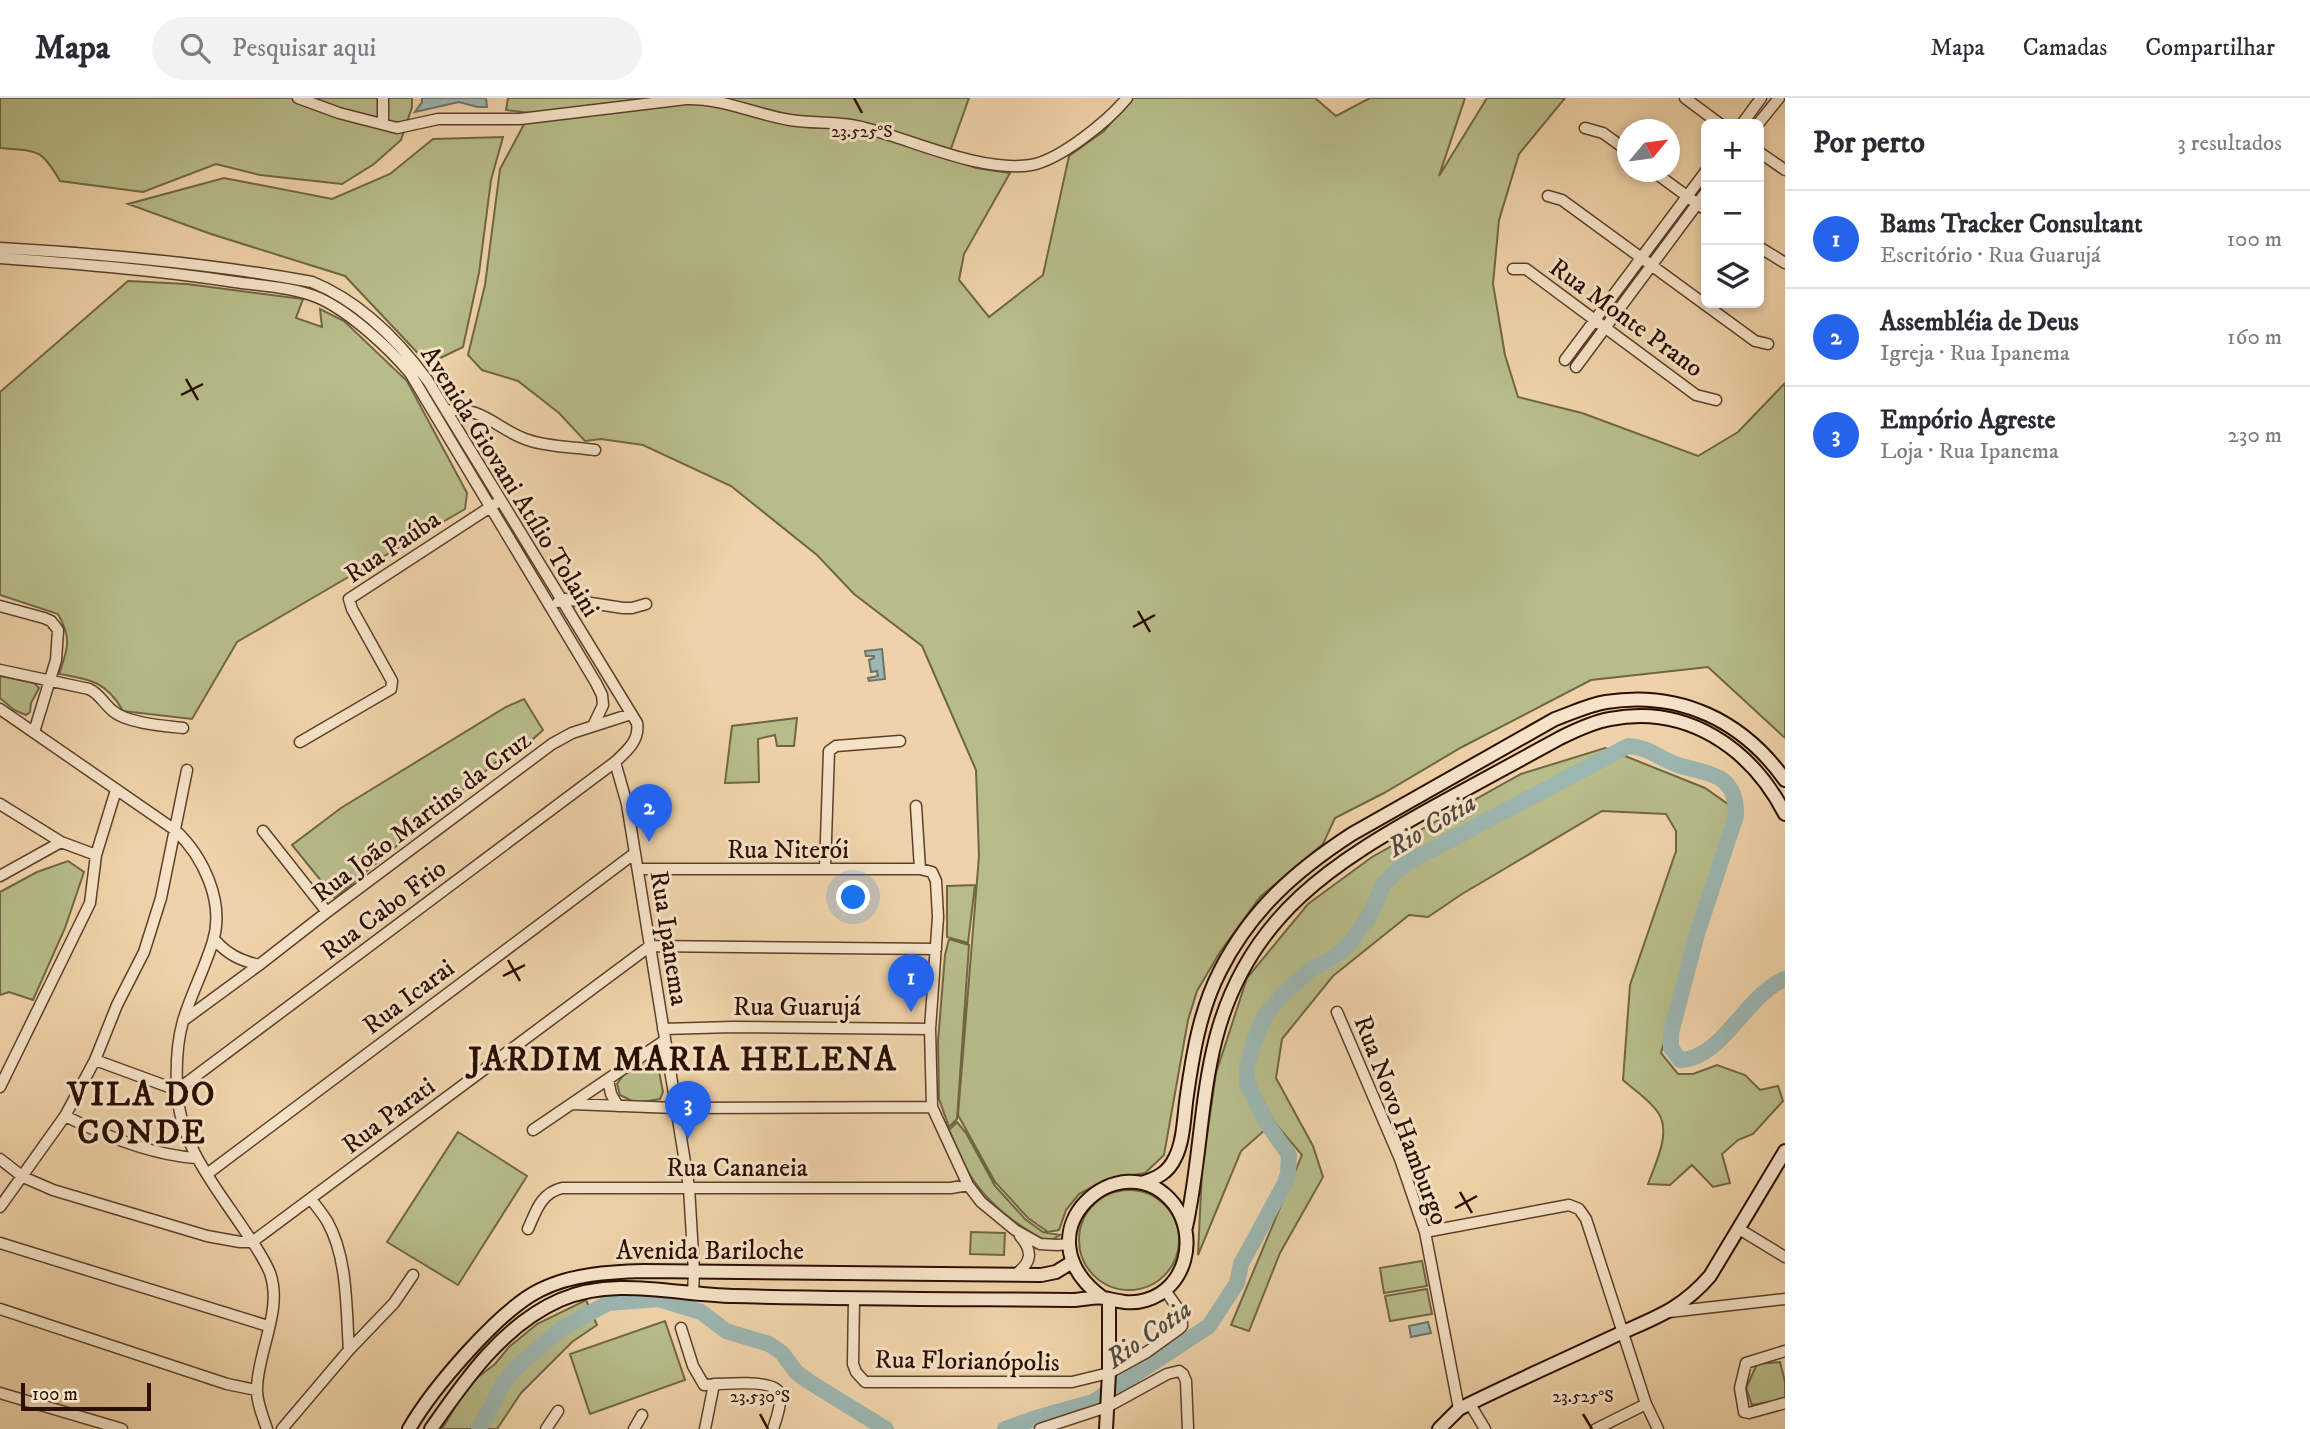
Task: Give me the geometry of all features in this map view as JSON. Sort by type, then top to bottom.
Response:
[{"type":"main road","points":[[1142,1183],[1157,1189],[1170,1199],[1180,1212],[1188,1241],[1182,1268],[1165,1290],[1148,1300],[1129,1303],[1106,1299],[1081,1279],[1072,1262],[1070,1228],[1076,1214],[1085,1201],[1097,1191],[1111,1185],[1142,1183],[1166,1172],[1177,1156],[1192,1057],[1203,1010],[1219,972],[1238,940],[1290,878],[1352,834],[1555,719],[1606,702],[1656,700],[1682,704],[1704,713],[1734,729],[1754,745],[1771,761],[1785,780]]},
{"type":"main road","points":[[1186,1227],[1200,1145],[1205,1084],[1226,1002],[1239,972],[1280,915],[1301,893],[1363,847],[1560,737],[1609,719],[1629,717],[1650,716],[1678,721],[1722,740],[1761,775],[1785,814]]},
{"type":"main road","points":[[1439,1429],[1465,1407],[1669,1312],[1695,1294],[1710,1276],[1785,1151]]},
{"type":"main road","name":"Avenida Bariloche","points":[[409,1429],[419,1411],[492,1327],[520,1302],[540,1290],[563,1282],[608,1272],[1049,1275],[1072,1262]]},
{"type":"main road","name":"Avenida Bariloche","points":[[430,1429],[464,1382],[504,1339],[528,1318],[559,1300],[599,1289],[636,1288],[693,1294],[853,1299],[1106,1299]]},
{"type":"main road","points":[[1105,1429],[1109,1380],[1106,1299]]},
{"type":"main road","points":[[399,1429],[419,1411]]},
{"type":"street","points":[[298,98],[339,113],[397,128],[446,119],[520,119],[707,98],[787,120],[863,127],[957,156],[997,165],[1019,166],[1054,157],[1074,144],[1126,98]]},
{"type":"street","points":[[383,98],[383,124]]},
{"type":"street","points":[[1685,98],[1713,119]]},
{"type":"street","points":[[1746,119],[1762,98]]},
{"type":"street","points":[[1762,119],[1779,98]]},
{"type":"street","points":[[1585,128],[1604,133],[1617,143]]},
{"type":"street","points":[[1764,155],[1785,170]]},
{"type":"street","points":[[1565,360],[1701,178]]},
{"type":"street","points":[[1667,182],[1701,206]]},
{"type":"street","points":[[1548,196],[1562,200],[1755,341],[1768,344]]},
{"type":"street","points":[[1576,368],[1651,266],[1701,208]]},
{"type":"street","name":"Avenida Giovani Atílio Tolaini","points":[[0,248],[116,255],[187,263],[312,282],[347,300],[411,357],[428,381],[634,718]]},
{"type":"street","points":[[1764,250],[1785,263]]},
{"type":"street","name":"Avenida Giovani Atílio Tolaini","points":[[0,258],[153,270],[285,290],[320,299],[360,326],[410,373],[551,606],[602,695],[601,712],[593,726]]},
{"type":"street","name":"Rua Monte Prano","points":[[1513,269],[1526,269],[1696,395],[1716,400]]},
{"type":"street","points":[[446,411],[460,409],[479,413],[527,440],[595,450]]},
{"type":"street","points":[[491,507],[500,501]]},
{"type":"street","name":"Rua Paúba","points":[[300,742],[391,689],[392,681],[349,599],[491,507]]},
{"type":"street","points":[[551,606],[565,599],[623,608],[646,604]]},
{"type":"street","points":[[0,606],[44,618],[54,625],[59,638],[56,660],[34,732]]},
{"type":"street","points":[[0,670],[96,692],[113,712],[126,719],[183,728]]},
{"type":"street","points":[[0,709],[175,830],[194,850],[209,880],[216,919],[214,939],[183,1020],[179,1038],[177,1090],[183,1128],[196,1158],[264,1261],[273,1283],[274,1302],[256,1390],[267,1429]]},
{"type":"street","points":[[0,723],[10,717]]},
{"type":"street","name":"Rua João Martins da Cruz","points":[[183,1020],[552,744],[618,718],[634,718]]},
{"type":"street","points":[[615,762],[637,734],[634,718]]},
{"type":"street","points":[[825,869],[828,756],[832,747],[900,740]]},
{"type":"street","name":"Rua Ipanema","points":[[615,762],[627,804],[689,1187],[693,1294]]},
{"type":"street","name":"Rua Cabo Frio","points":[[177,1090],[615,762]]},
{"type":"street","points":[[0,1207],[65,1116],[95,1060],[117,1005],[144,952],[161,898],[187,770]]},
{"type":"street","points":[[0,1087],[90,903],[96,855],[116,790]]},
{"type":"street","points":[[0,804],[61,842],[96,855]]},
{"type":"street","points":[[916,806],[920,869]]},
{"type":"street","points":[[263,831],[327,912]]},
{"type":"street","points":[[0,876],[61,842]]},
{"type":"street","name":"Rua Icarai","points":[[207,1174],[635,853]]},
{"type":"street","name":"Rua Niterói","points":[[638,869],[927,869],[935,876],[938,917],[936,949]]},
{"type":"street","points":[[214,939],[226,952],[242,961],[259,965]]},
{"type":"street","points":[[650,946],[936,949],[930,1029],[932,1107],[968,1185],[981,1202],[1015,1230],[1040,1244],[1069,1244]]},
{"type":"street","name":"Rua Parati","points":[[252,1242],[650,946]]},
{"type":"street","name":"Rua Novo Hamburgo","points":[[1337,1012],[1404,1169],[1425,1232],[1465,1407]]},
{"type":"street","name":"Rua Guarujá","points":[[663,1029],[930,1029]]},
{"type":"street","points":[[533,1130],[664,1041]]},
{"type":"street","points":[[95,1060],[177,1090]]},
{"type":"street","points":[[608,1079],[611,1094],[618,1106]]},
{"type":"street","points":[[572,1104],[675,1108],[932,1107]]},
{"type":"street","points":[[65,1116],[170,1156],[196,1158]]},
{"type":"street","points":[[0,1159],[23,1177],[53,1190],[207,1236],[252,1242]]},
{"type":"street","name":"Rua Cananeia","points":[[528,1228],[544,1197],[552,1190],[574,1187],[939,1188],[968,1185]]},
{"type":"street","points":[[311,1199],[328,1222],[337,1247],[343,1272],[349,1350]]},
{"type":"street","points":[[1425,1232],[1569,1205],[1579,1209],[1586,1219],[1646,1404],[1658,1429]]},
{"type":"street","points":[[1739,1229],[1785,1257]]},
{"type":"street","points":[[1015,1230],[1030,1253],[1028,1263],[1016,1274]]},
{"type":"street","points":[[0,1243],[268,1326]]},
{"type":"street","points":[[282,1429],[349,1350],[394,1303],[413,1275]]},
{"type":"street","name":"Rua Florianópolis","points":[[853,1299],[853,1364],[856,1372],[865,1381],[1072,1382],[1109,1380],[1182,1326],[1181,1313],[1165,1290]]},
{"type":"street","points":[[1669,1312],[1785,1299]]},
{"type":"street","points":[[0,1309],[227,1384],[256,1390]]},
{"type":"street","points":[[681,1328],[693,1366],[704,1385],[765,1384],[777,1388],[780,1396],[773,1429]]},
{"type":"street","points":[[1784,1353],[1748,1362],[1741,1379],[1744,1412],[1785,1403]]},
{"type":"street","points":[[1040,1429],[1107,1405],[1167,1374],[1179,1371],[1186,1381],[1188,1429]]},
{"type":"street","points":[[705,1429],[714,1384]]},
{"type":"street","points":[[0,1393],[122,1429]]},
{"type":"street","points":[[1596,1429],[1646,1404]]},
{"type":"street","points":[[1465,1407],[1485,1429]]},
{"type":"street","points":[[546,1429],[558,1411]]},
{"type":"street","points":[[634,1429],[642,1415]]},
{"type":"green space","points":[[0,98],[412,98],[412,107],[401,140],[374,164],[342,184],[260,175],[216,164],[143,192],[60,181],[48,162],[37,153],[0,148]]},
{"type":"green space","points":[[508,98],[969,98],[948,157],[976,168],[1010,173],[964,254],[959,280],[989,317],[1043,275],[1069,156],[1104,131],[1132,98],[1315,98],[1336,116],[1370,98],[1465,98],[1439,176],[1487,98],[1565,98],[1519,154],[1499,220],[1493,284],[1505,355],[1518,397],[1582,413],[1698,456],[1738,432],[1785,383],[1785,738],[1708,667],[1591,680],[1462,747],[1335,818],[1323,844],[1260,897],[1220,952],[1197,991],[1188,1020],[1164,1155],[1145,1173],[1105,1180],[1079,1194],[1066,1210],[1059,1230],[1048,1232],[1028,1218],[995,1182],[958,1115],[979,856],[976,770],[922,646],[854,594],[817,555],[731,486],[643,445],[601,439],[585,441],[559,413],[518,381],[482,370],[468,355],[485,285],[500,169],[530,113],[506,110]]},
{"type":"green space","points":[[503,137],[491,180],[479,273],[463,347],[428,364],[345,276],[211,234],[128,204],[224,178],[332,199],[390,174],[433,139]]},
{"type":"green space","points":[[128,281],[187,284],[303,299],[296,318],[322,327],[320,309],[344,321],[407,381],[467,493],[465,509],[237,642],[192,719],[123,711],[104,688],[80,678],[59,674],[65,657],[67,637],[58,614],[0,595],[0,392]]},
{"type":"green space","points":[[2,676],[34,683],[39,688],[31,703],[30,712],[26,715],[14,710],[0,698]]},
{"type":"green space","points":[[524,699],[543,730],[513,757],[496,762],[335,898],[292,845],[341,808],[506,707]]},
{"type":"green space","points":[[797,718],[794,746],[777,746],[775,735],[758,739],[759,782],[725,783],[732,726]]},
{"type":"green space","points":[[1605,748],[1705,788],[1732,807],[1661,1053],[1678,1074],[1693,1074],[1717,1065],[1745,1075],[1760,1090],[1778,1086],[1783,1101],[1753,1134],[1738,1140],[1722,1154],[1730,1183],[1713,1187],[1692,1165],[1670,1185],[1648,1184],[1661,1149],[1663,1131],[1656,1109],[1623,1080],[1630,985],[1676,851],[1676,831],[1666,814],[1602,811],[1428,917],[1409,915],[1333,976],[1282,1039],[1276,1078],[1313,1146],[1323,1177],[1280,1253],[1249,1331],[1231,1325],[1302,1155],[1274,1122],[1241,1151],[1198,1255],[1202,1170],[1216,1073],[1247,978],[1308,904],[1372,857],[1521,774]]},
{"type":"green space","points":[[68,861],[84,872],[65,928],[33,1000],[9,992],[0,995],[0,892],[37,872]]},
{"type":"green space","points":[[975,885],[968,943],[947,937],[947,886]]},
{"type":"green space","points":[[949,939],[969,945],[957,1119],[949,1127],[939,1099],[938,1041],[945,955]]},
{"type":"green space","points":[[648,1057],[658,1066],[663,1092],[660,1099],[636,1103],[620,1095],[617,1084],[624,1074]]},
{"type":"green space","points":[[957,1122],[966,1133],[995,1186],[1025,1219],[1043,1232],[1060,1235],[1048,1242],[1015,1222],[986,1196],[970,1175],[949,1130]]},
{"type":"green space","points":[[458,1132],[527,1176],[458,1285],[387,1242]]},
{"type":"green space","points":[[1129,1190],[1148,1193],[1165,1204],[1176,1221],[1179,1240],[1176,1259],[1165,1276],[1148,1287],[1129,1290],[1110,1287],[1093,1276],[1082,1259],[1079,1240],[1082,1221],[1093,1204],[1110,1193]]},
{"type":"green space","points":[[971,1232],[1005,1233],[1004,1255],[970,1254]]},
{"type":"green space","points":[[1422,1261],[1427,1286],[1384,1293],[1380,1268]]},
{"type":"green space","points":[[1427,1289],[1432,1314],[1390,1321],[1385,1296]]},
{"type":"green space","points":[[586,1300],[597,1325],[572,1342],[521,1393],[497,1429],[442,1429],[469,1384],[495,1364],[509,1347],[537,1324]]},
{"type":"green space","points":[[665,1321],[685,1380],[590,1414],[570,1354]]},
{"type":"green space","points":[[1780,1362],[1785,1382],[1785,1399],[1752,1405],[1746,1388],[1757,1364]]},
{"type":"water","points":[[422,98],[486,98],[487,107],[459,102],[415,112]]},
{"type":"water","points":[[882,649],[885,679],[869,681],[868,678],[878,676],[877,671],[871,672],[869,660],[874,656],[866,656],[865,651]]},
{"type":"water","points":[[1428,1322],[1431,1333],[1411,1337],[1409,1326]]},
{"type":"waterway","name":"Rio Cotia","points":[[1005,1429],[1093,1402],[1209,1326],[1237,1283],[1241,1264],[1288,1173],[1289,1155],[1268,1125],[1247,1083],[1247,1068],[1254,1041],[1265,1016],[1282,995],[1311,969],[1334,957],[1349,945],[1371,913],[1383,885],[1398,869],[1416,858],[1628,746],[1642,749],[1671,763],[1719,778],[1732,791],[1735,802],[1736,816],[1697,934],[1671,1033],[1671,1048],[1680,1060],[1695,1057],[1709,1049],[1758,998],[1785,979]]},
{"type":"waterway","name":"Rio Cotia","points":[[479,1429],[504,1382],[519,1365],[561,1329],[608,1303],[658,1299],[701,1312],[726,1331],[769,1344],[782,1353],[796,1372],[808,1381],[886,1429]]},
{"type":"place","name":"Assembléia de Deus","points":[[649,842]]},
{"type":"place","name":"Bams Tracker Consultant","points":[[911,1012]]},
{"type":"place","name":"Empório Agreste","points":[[688,1139]]},
{"type":"district","name":"JARDIM MARIA HELENA","points":[[683,1058]]},
{"type":"district","name":"VILA DO CONDE","points":[[142,1112]]}]
